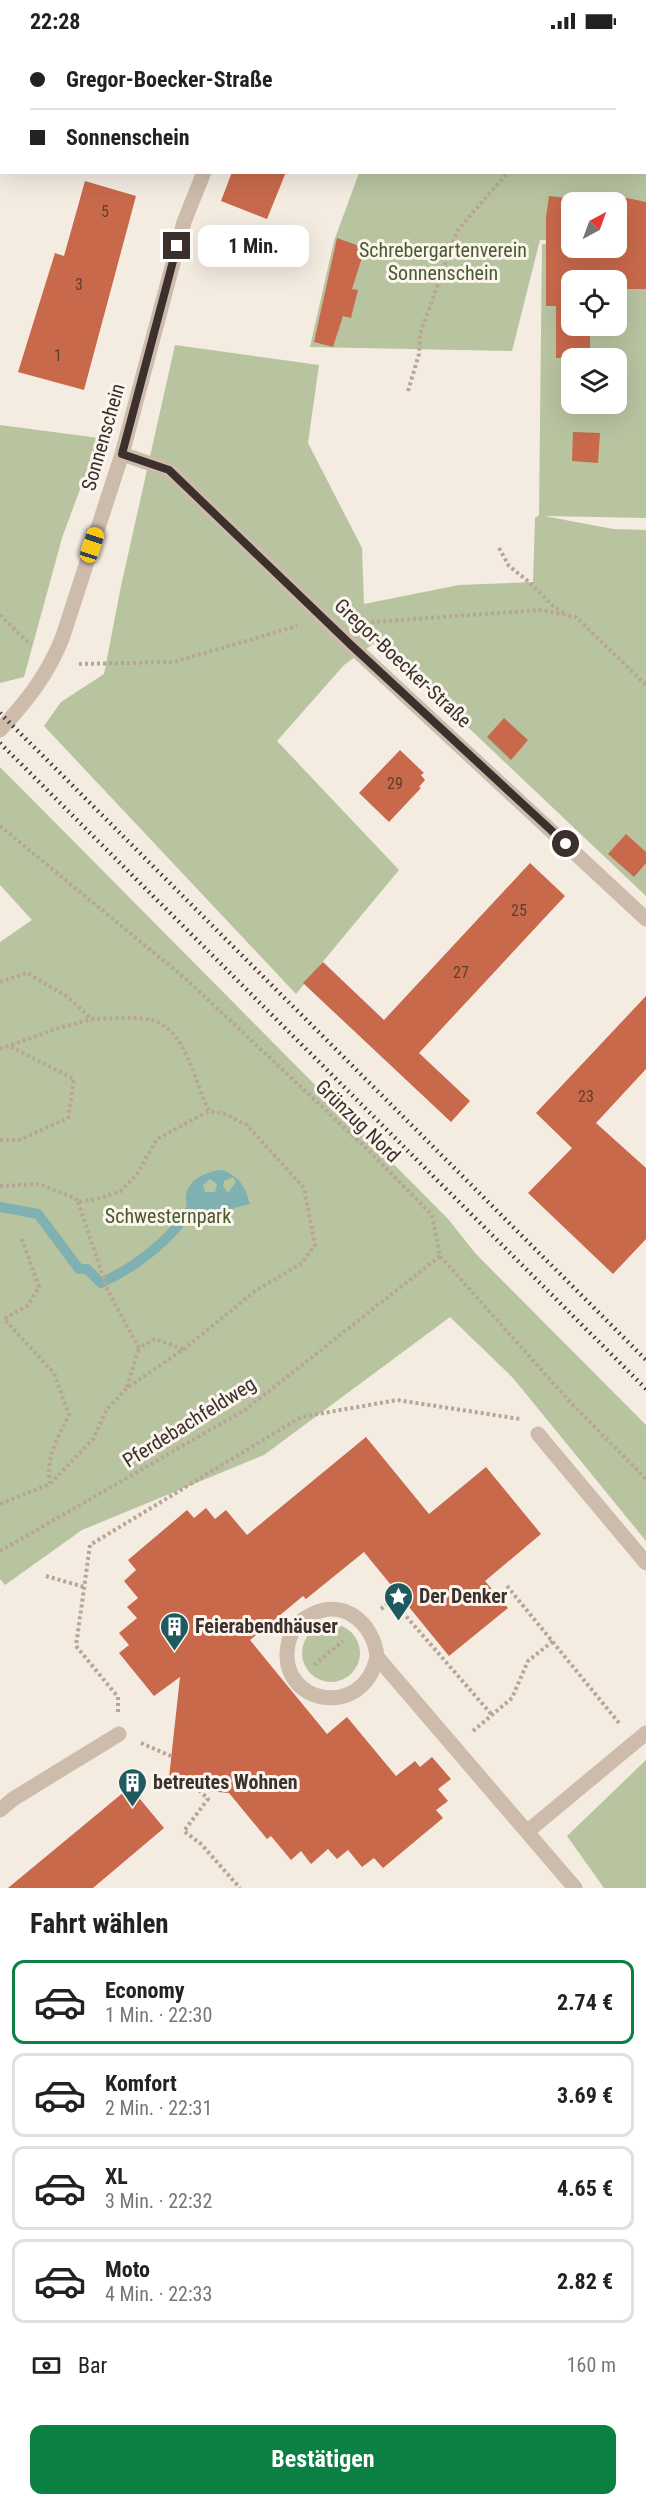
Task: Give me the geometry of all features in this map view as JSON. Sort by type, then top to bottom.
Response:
[{"type":"street","name":"Sonnenschein","points":[[0,730],[23,705],[52,665],[122,454],[184,222],[203,174]]},
{"type":"street","name":"Gregor-Boecker-Straße","points":[[122,454],[169,470],[352,646],[646,919]]},
{"type":"street","points":[[538,1434],[646,1563]]},
{"type":"street","points":[[377,1657],[374,1670],[366,1683],[344,1697],[331,1699],[317,1696],[303,1689],[288,1667],[287,1650],[293,1632],[300,1622],[320,1611],[334,1609],[350,1613],[364,1623],[372,1635],[377,1657],[575,1888]]},
{"type":"street","points":[[0,1810],[12,1799],[119,1734]]},
{"type":"street","points":[[528,1831],[640,1738]]},
{"type":"path","points":[[408,391],[419,354],[420,334],[457,231],[506,174]]},
{"type":"path","points":[[499,548],[509,566],[530,582],[555,609],[576,617],[646,684]]},
{"type":"path","points":[[352,646],[373,622],[541,610],[576,617]]},
{"type":"path","points":[[0,615],[52,665],[174,662],[324,618]]},
{"type":"path","name":"Grünzug Nord","points":[[0,826],[187,980],[368,1150],[432,1215],[440,1256]]},
{"type":"path","points":[[0,982],[27,973],[66,996],[92,1019]]},
{"type":"path","points":[[0,1049],[92,1019],[150,1020],[168,1026],[188,1058],[209,1111]]},
{"type":"path","points":[[0,1140],[19,1140],[68,1118],[74,1079],[9,1046]]},
{"type":"path","points":[[0,1504],[50,1484],[93,1439],[107,1409],[127,1388],[184,1349],[255,1291],[302,1263],[315,1245],[304,1188],[247,1125],[225,1114],[209,1111],[157,1139],[137,1174],[121,1191],[97,1199],[78,1202]]},
{"type":"path","points":[[0,1186],[39,1184],[75,1198],[108,1291],[139,1348]]},
{"type":"path","points":[[22,1239],[39,1287],[28,1305],[2,1318],[54,1373],[69,1415],[47,1468],[50,1484]]},
{"type":"path","points":[[440,1256],[571,1403],[646,1479]]},
{"type":"path","name":"Pferdebachfeldweg","points":[[0,1551],[245,1410],[440,1256]]},
{"type":"path","points":[[127,1388],[139,1348],[155,1339],[184,1349]]},
{"type":"path","points":[[171,1756],[119,1734],[118,1697],[76,1646],[90,1545],[301,1417],[397,1400],[519,1417],[538,1434]]},
{"type":"path","points":[[46,1576],[84,1587]]},
{"type":"path","points":[[507,1586],[640,1738]]},
{"type":"path","points":[[454,1747],[512,1698],[528,1661],[553,1641]]},
{"type":"path","points":[[199,1790],[208,1799],[184,1831],[201,1844],[240,1888]]},
{"type":"green space","name":"Schrebergartenverein Sonnenschein","points":[[359,174],[646,174],[646,244],[627,217],[627,192],[561,192],[561,241],[540,240],[512,351],[310,347],[334,241]]},
{"type":"green space","points":[[542,244],[561,245],[561,258],[627,258],[627,249],[646,249],[646,518],[544,516],[613,529],[646,530],[646,896],[377,641],[344,665],[277,741],[399,870],[296,994],[44,726],[61,702],[104,674],[121,586],[175,345],[319,365],[308,443],[362,548],[364,604],[459,585],[533,582],[535,518],[539,515]]},
{"type":"green space","points":[[0,425],[99,438],[62,538],[24,677],[0,683]]},
{"type":"green space","name":"Schwesternpark","points":[[0,767],[449,1220],[475,1253],[646,1425],[646,1541],[513,1378],[450,1317],[264,1455],[82,1530],[5,1585],[0,1579],[0,942],[32,920],[0,885]]},
{"type":"green space","points":[[331,1624],[342,1626],[355,1637],[360,1653],[358,1664],[347,1677],[331,1682],[320,1680],[307,1669],[302,1653],[304,1642],[315,1629]]},
{"type":"green space","points":[[646,1760],[646,1888],[604,1888],[567,1836]]},
{"type":"water","points":[[223,1170],[238,1180],[250,1204],[234,1208],[229,1222],[201,1210],[188,1209],[186,1200],[189,1186],[200,1176]],"holes":[[[233,1177],[236,1182],[228,1193],[223,1186],[224,1181]],[[210,1179],[217,1184],[215,1192],[205,1192],[203,1185]]]},
{"type":"building","points":[[231,174],[285,174],[267,219],[221,201]]},
{"type":"building","points":[[85,181],[136,196],[84,390],[18,372],[55,253],[64,256]]},
{"type":"building","points":[[549,196],[561,197],[561,258],[627,258],[627,198],[646,202],[646,289],[627,289],[627,270],[561,270],[561,336],[590,336],[590,348],[561,348],[561,358],[556,358],[556,306],[546,306],[546,217]]},
{"type":"building","points":[[337,238],[365,248],[352,289],[358,290],[351,318],[343,316],[333,347],[314,342]]},
{"type":"building","points":[[573,432],[600,433],[598,463],[572,461]]},
{"type":"building","points":[[504,718],[528,740],[511,760],[487,737]]},
{"type":"building","points":[[400,750],[424,773],[421,775],[425,780],[419,787],[421,788],[389,822],[359,793]]},
{"type":"building","points":[[626,834],[646,852],[646,863],[634,877],[608,854]]},
{"type":"building","points":[[530,863],[565,896],[419,1053],[470,1101],[451,1122],[303,983],[323,962],[384,1020]]},
{"type":"building","points":[[646,996],[646,1069],[596,1123],[646,1168],[646,1239],[613,1274],[528,1193],[572,1148],[536,1113]]},
{"type":"building","name":"Feierabendhäuser","points":[[366,1437],[429,1514],[486,1467],[541,1534],[485,1581],[508,1608],[449,1656],[364,1552],[306,1599],[303,1596],[250,1640],[327,1734],[347,1717],[396,1776],[415,1761],[420,1767],[432,1757],[451,1779],[438,1789],[448,1801],[436,1810],[443,1818],[383,1868],[374,1858],[362,1867],[348,1850],[337,1859],[328,1849],[311,1864],[301,1851],[291,1860],[271,1836],[267,1839],[229,1793],[168,1787],[180,1677],[154,1696],[119,1653],[129,1645],[119,1633],[137,1618],[127,1607],[138,1598],[124,1581],[136,1570],[128,1560],[187,1510],[194,1518],[206,1508],[215,1519],[226,1510],[247,1535]]},
{"type":"building","name":"betreutes Wohnen","points":[[130,1787],[164,1828],[93,1888],[8,1888]]},
{"type":"waterway","points":[[0,1207],[38,1214],[79,1269],[87,1269],[101,1283],[150,1253],[190,1210]]},
{"type":"railway","points":[[0,713],[646,1360]]},
{"type":"railway","points":[[0,743],[646,1389]]},
{"type":"place","name":"Der Denker","points":[[398,1622]]},
{"type":"place","name":"Feierabendhäuser","points":[[174,1652]]},
{"type":"place","name":"betreutes Wohnen","points":[[132,1808]]},
{"type":"route","points":[[177,246],[122,454],[169,470],[352,646],[566,844]]}]
